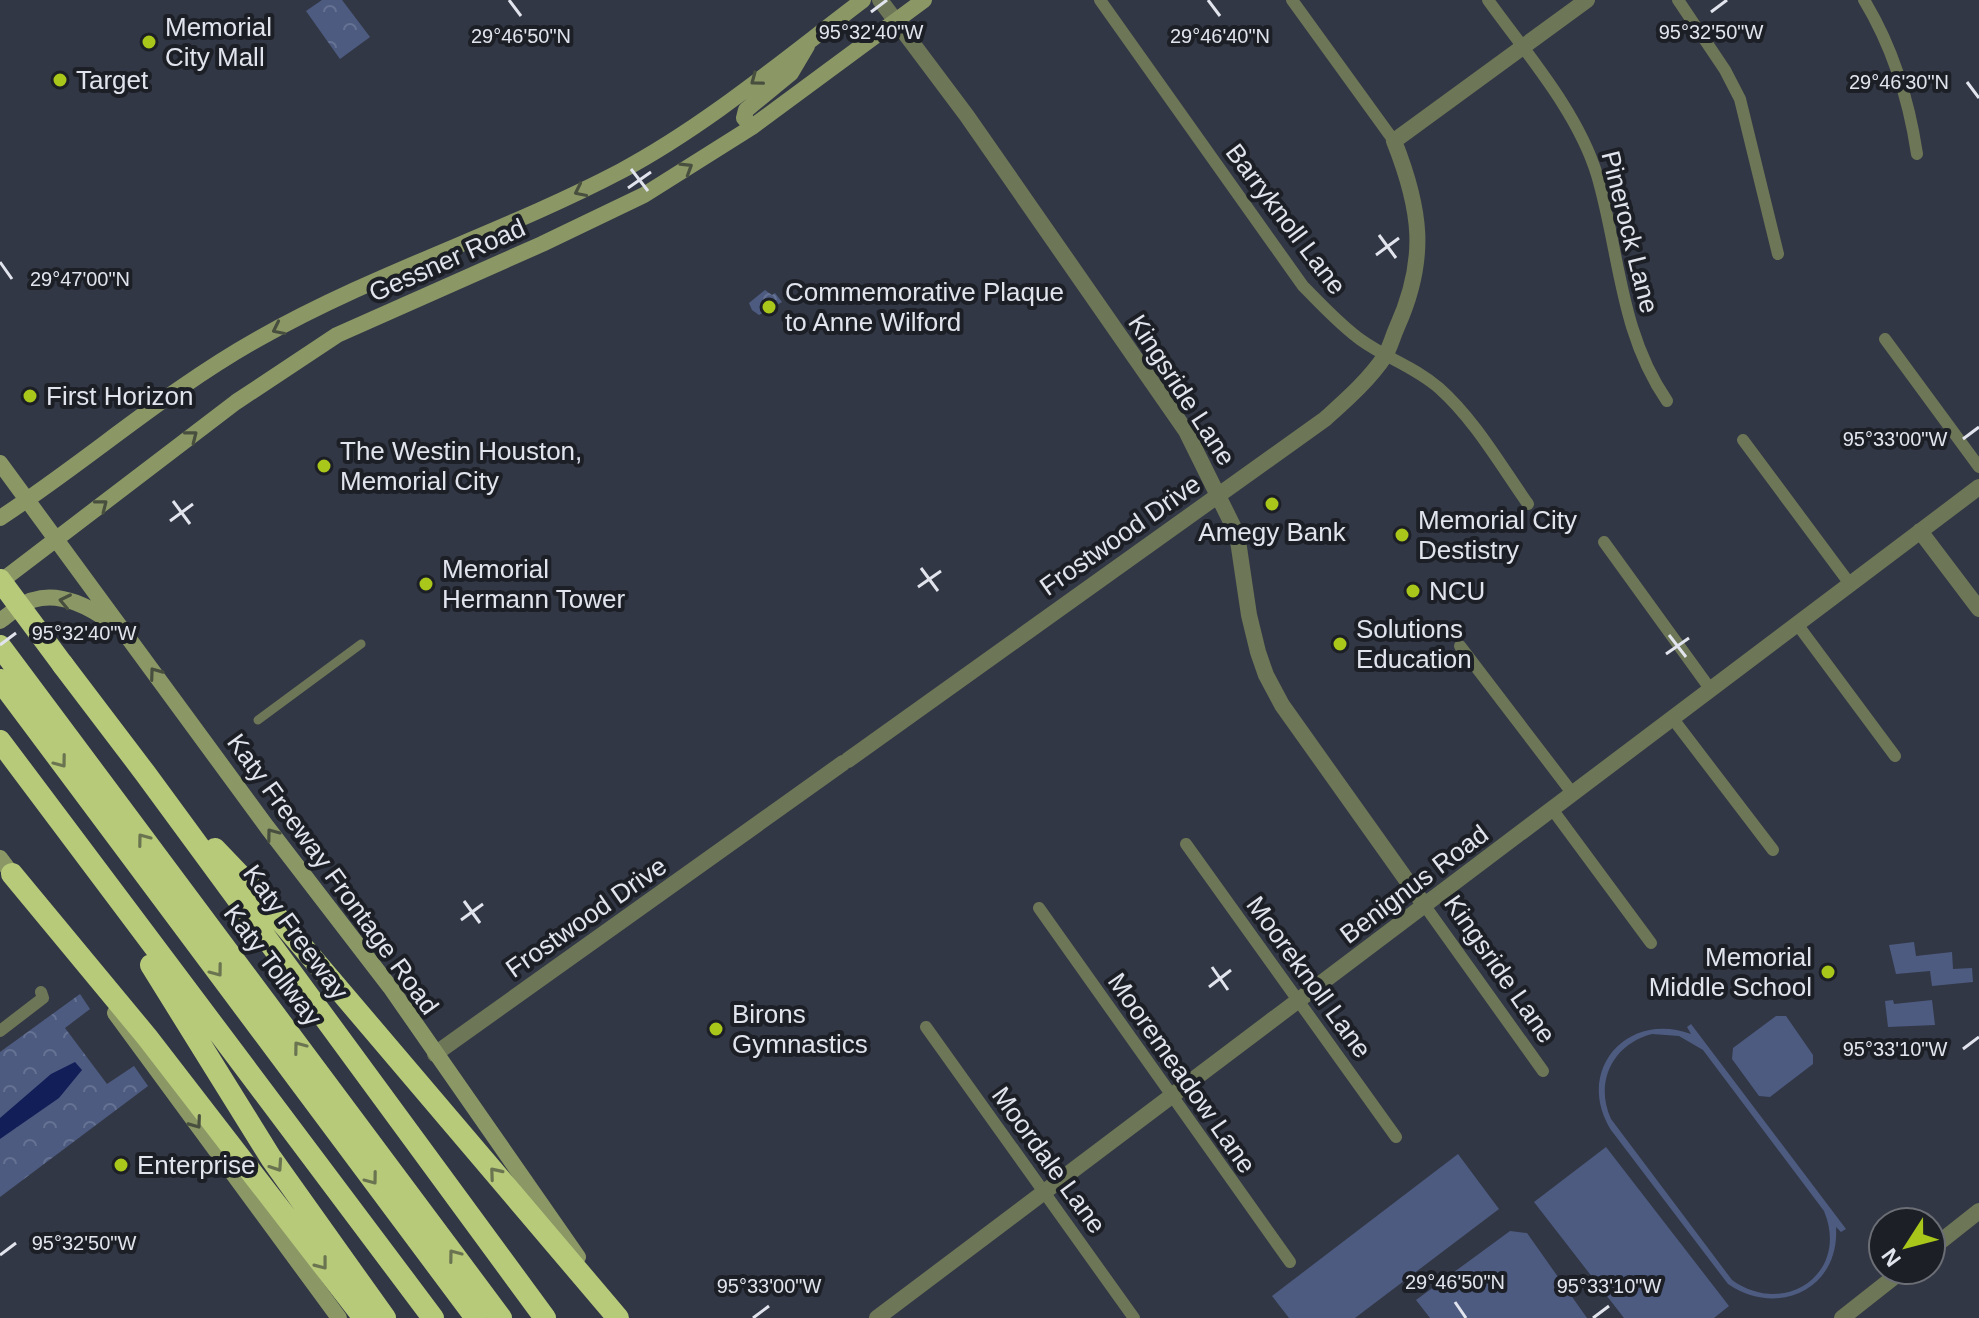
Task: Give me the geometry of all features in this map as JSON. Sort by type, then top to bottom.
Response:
[{"type":"highway","name":"Katy Freeway","points":[[0,581],[145,773],[545,1318]]},
{"type":"highway","name":"Katy Tollway","points":[[0,646],[23,694],[476,1318]]},
{"type":"highway","name":"Katy Tollway","points":[[0,680],[23,694],[501,1318]]},
{"type":"highway","points":[[0,741],[433,1318]]},
{"type":"highway","points":[[145,773],[257,893],[619,1318]]},
{"type":"highway","points":[[72,838],[271,1158],[385,1318]]},
{"type":"highway","points":[[6,866],[147,1037],[364,1318]]},
{"type":"main road","name":"Gessner Road","points":[[0,518],[224,358],[333,301],[525,217],[623,170],[677,136],[863,0]]},
{"type":"main road","name":"Gessner Road","points":[[0,581],[236,402],[337,335],[644,195],[752,127],[924,0]]},
{"type":"main road","points":[[752,127],[744,118],[746,110],[791,73],[812,37]]},
{"type":"main road","name":"Katy Freeway Frontage Road","points":[[0,463],[267,827],[390,987],[619,1318]]},
{"type":"main road","points":[[0,621],[30,600],[57,598],[85,606],[127,635]]},
{"type":"main road","points":[[6,866],[339,1318]]},
{"type":"street","name":"Kingsride Lane","points":[[880,0],[967,116],[1185,429],[1237,534],[1249,615],[1266,675],[1282,705],[1543,1071]]},
{"type":"street","name":"Barryknoll Lane","points":[[1100,0],[1303,286],[1332,317],[1363,342],[1415,369],[1441,390],[1470,423],[1528,504]]},
{"type":"street","points":[[1292,0],[1394,141],[1587,0]]},
{"type":"street","name":"Pinerock Lane","points":[[1488,0],[1584,141],[1596,174],[1621,291],[1635,336],[1651,377],[1667,401]]},
{"type":"street","points":[[1678,0],[1725,70],[1740,99],[1778,254]]},
{"type":"street","points":[[1864,0],[1876,20],[1898,75],[1917,154]]},
{"type":"street","name":"Frostwood Drive","points":[[435,1054],[1325,419],[1364,381],[1386,354],[1409,299],[1417,236],[1415,204],[1394,141]]},
{"type":"street","points":[[1885,339],[1979,467]]},
{"type":"street","points":[[1743,440],[1850,584]]},
{"type":"street","name":"Benignus Road","points":[[877,1318],[1979,487]]},
{"type":"street","points":[[1920,531],[1979,609]]},
{"type":"street","points":[[1604,542],[1711,690]]},
{"type":"street","points":[[1797,624],[1895,756]]},
{"type":"street","points":[[258,720],[361,644]]},
{"type":"street","points":[[1460,646],[1573,794]]},
{"type":"street","points":[[1673,719],[1773,850]]},
{"type":"street","points":[[1552,809],[1651,943]]},
{"type":"street","name":"Mooreknoll Lane","points":[[1186,844],[1396,1137]]},
{"type":"street","name":"Mooremeadow Lane","points":[[1039,908],[1290,1262]]},
{"type":"street","points":[[0,1031],[43,998],[41,992]]},
{"type":"street","name":"Moordale Lane","points":[[926,1027],[1134,1318]]},
{"type":"street","points":[[1947,1236],[1979,1211]]},
{"type":"street","points":[[1842,1318],[1883,1286]]},
{"type":"green space","points":[[322,0],[342,0],[370,37],[340,59],[306,11]]},
{"type":"green space","points":[[765,290],[772,295],[775,293],[782,302],[759,315],[749,303]]},
{"type":"green space","points":[[1914,942],[1916,956],[1952,952],[1953,969],[1972,968],[1973,982],[1932,986],[1930,971],[1896,974],[1889,945]]},
{"type":"green space","points":[[80,994],[90,1009],[65,1028],[107,1084],[134,1066],[148,1086],[0,1197],[0,1052]]},
{"type":"green space","points":[[1893,1000],[1894,1004],[1932,1000],[1935,1025],[1888,1027],[1885,1001]]},
{"type":"green space","points":[[1776,1016],[1786,1016],[1813,1055],[1813,1064],[1770,1097],[1759,1096],[1732,1059],[1733,1048]]},
{"type":"green space","points":[[1691,1024],[1846,1229],[1841,1232],[1836,1227],[1835,1249],[1828,1267],[1817,1281],[1802,1292],[1767,1298],[1747,1294],[1728,1284],[1611,1130],[1601,1108],[1599,1087],[1603,1067],[1613,1051],[1628,1038],[1646,1031],[1668,1029],[1691,1034],[1687,1027]],"holes":[[[1652,1034],[1679,1036],[1703,1050],[1824,1211],[1830,1233],[1828,1253],[1820,1270],[1808,1283],[1791,1291],[1772,1294],[1752,1290],[1732,1280],[1611,1119],[1606,1105],[1606,1078],[1617,1056],[1638,1039]]]},
{"type":"green space","points":[[1606,1147],[1729,1306],[1714,1318],[1624,1318],[1534,1202]]},
{"type":"green space","points":[[1458,1154],[1499,1209],[1355,1318],[1289,1318],[1272,1296]]},
{"type":"green space","points":[[1510,1231],[1527,1233],[1587,1318],[1430,1318],[1416,1300]]},
{"type":"shaded area","points":[[75,1062],[82,1070],[59,1098],[0,1139],[0,1118],[51,1074]]},
{"type":"place","name":"Memorial City Mall","points":[[149,42]]},
{"type":"place","name":"Target","points":[[60,80]]},
{"type":"place","name":"Commemorative Plaque to Anne Wilford","points":[[769,307]]},
{"type":"place","name":"First Horizon","points":[[30,396]]},
{"type":"place","name":"The Westin Houston, Memorial City","points":[[324,466]]},
{"type":"place","name":"Amegy Bank","points":[[1272,504]]},
{"type":"place","name":"Memorial City Destistry","points":[[1402,535]]},
{"type":"place","name":"Memorial Hermann Tower","points":[[426,584]]},
{"type":"place","name":"NCU","points":[[1413,591]]},
{"type":"place","name":"Solutions Education","points":[[1340,644]]},
{"type":"place","name":"Memorial Middle School","points":[[1828,972]]},
{"type":"place","name":"Birons Gymnastics","points":[[716,1029]]},
{"type":"place","name":"Enterprise","points":[[121,1165]]}]
